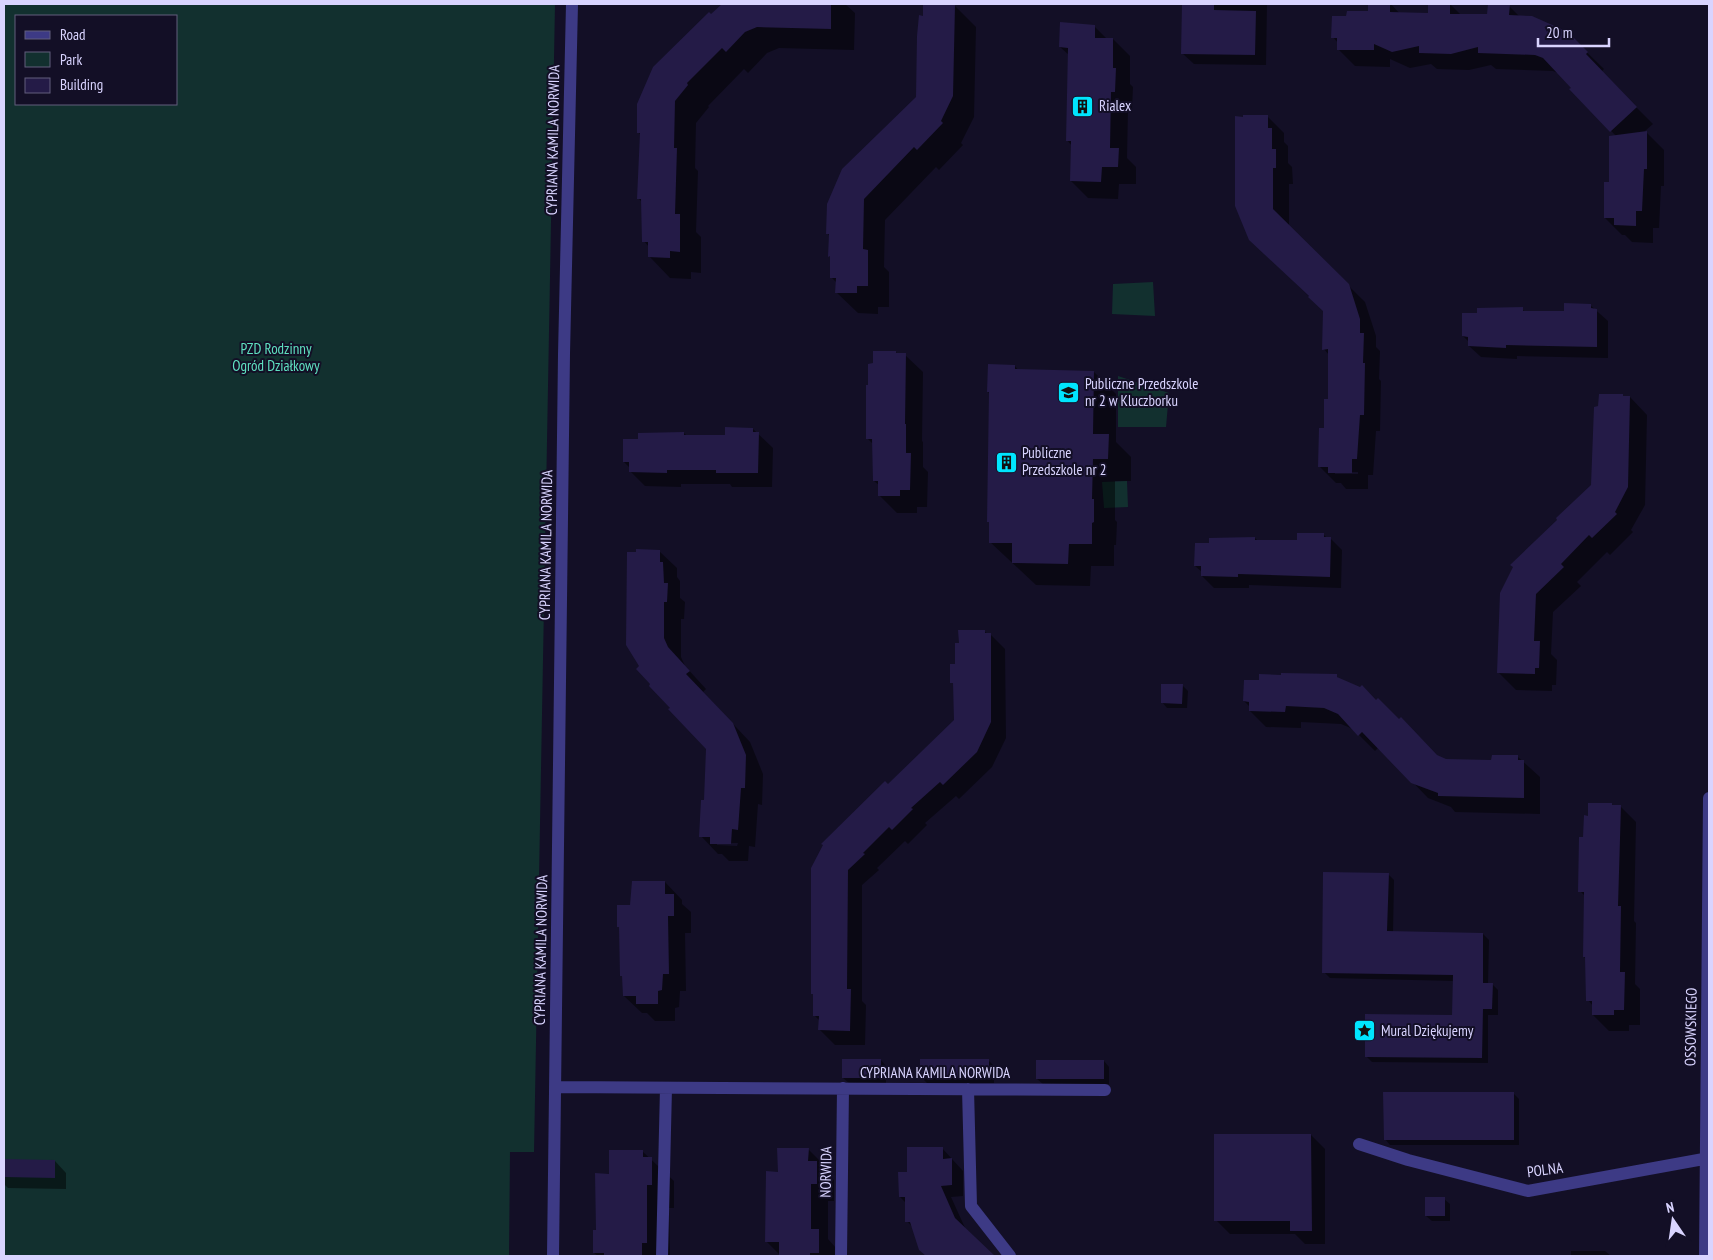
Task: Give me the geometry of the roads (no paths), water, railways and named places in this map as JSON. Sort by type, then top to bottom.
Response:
[{"type":"street","name":"CYPRIANA KAMILA NORWIDA","points":[[553,1256],[564,360],[572,4]]},
{"type":"street","name":"OSSOWSKIEGO","points":[[1705,1256],[1708,1159],[1709,798]]},
{"type":"street","name":"CYPRIANA KAMILA NORWIDA","points":[[555,1087],[1106,1090]]},
{"type":"street","points":[[662,1256],[666,1088]]},
{"type":"street","name":"NORWIDA","points":[[841,1256],[843,1088]]},
{"type":"street","points":[[968,1090],[970,1206],[1010,1256]]},
{"type":"street","name":"POLNA","points":[[1359,1144],[1408,1160],[1528,1191],[1708,1159]]},
{"type":"place","name":"Rialex","points":[[1083,106]]},
{"type":"place","name":"Publiczne Przedszkole nr 2 w Kluczborku","points":[[1069,393]]},
{"type":"place","name":"Publiczne Przedszkole nr 2","points":[[1006,462]]},
{"type":"place","name":"Mural Dziękujemy","points":[[1365,1031]]},
{"type":"park label","name":"PZD Rodzinny Ogród Działkowy","points":[[276,358]]}]
